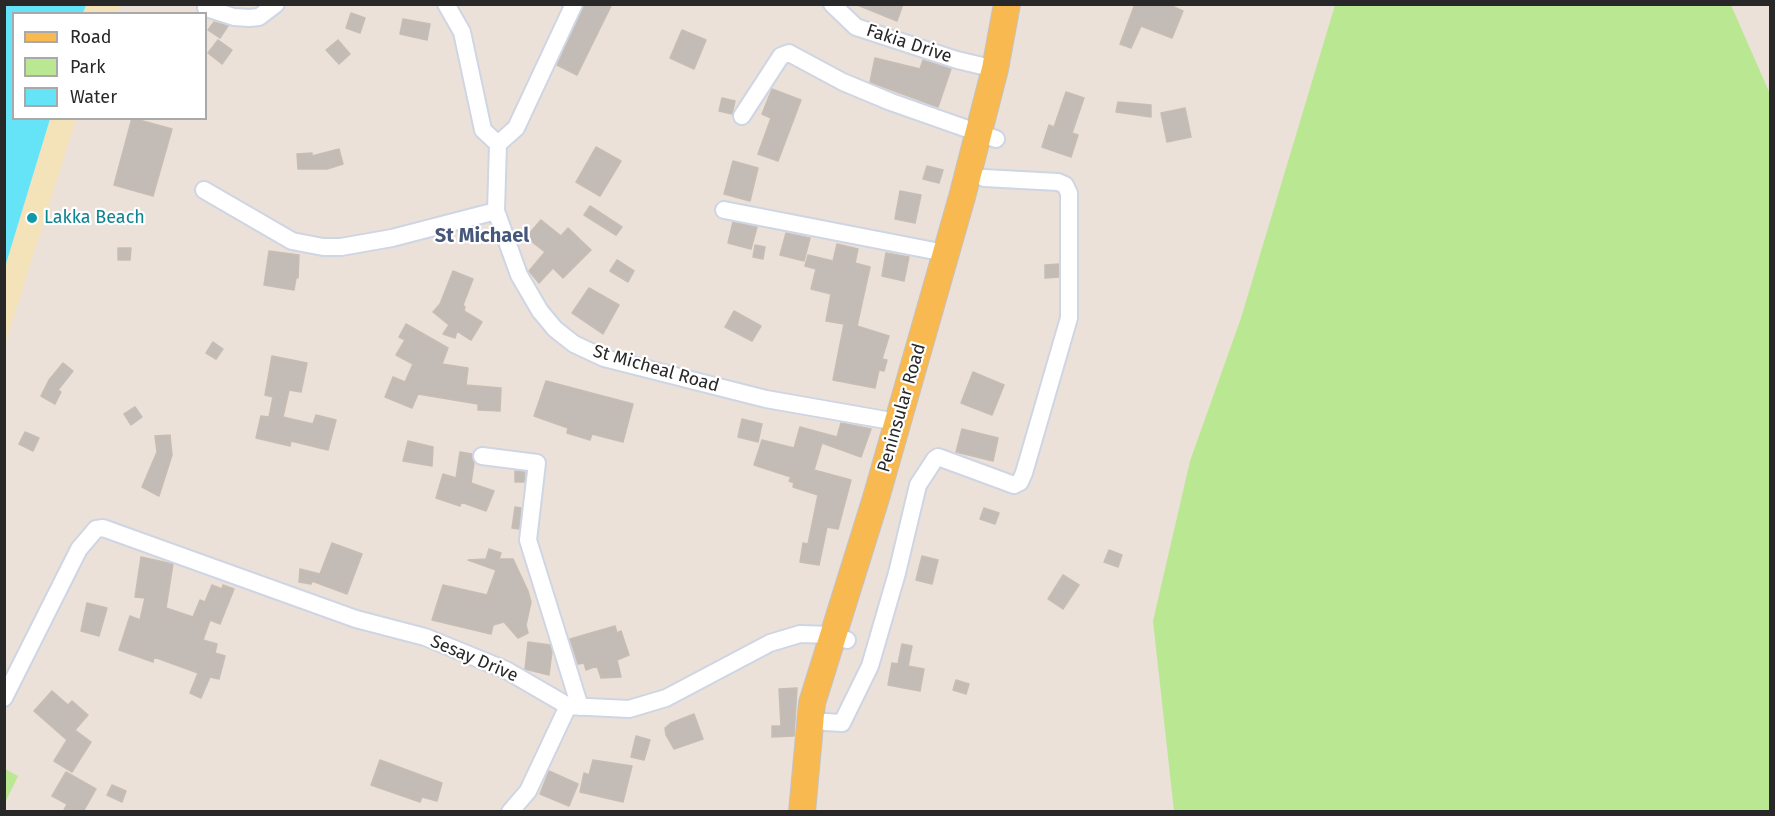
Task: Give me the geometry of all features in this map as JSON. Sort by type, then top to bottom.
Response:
[{"type":"main road","name":"Peninsular Road","points":[[802,812],[812,703],[839,637],[984,178],[995,69],[1007,4]]},
{"type":"main road","name":"Peninsular Road","points":[[816,812],[817,778],[839,637],[945,253],[988,136],[1021,4]]},
{"type":"street","points":[[206,8],[234,17],[249,18],[260,17],[276,4]]},
{"type":"street","points":[[446,4],[462,32],[483,130],[498,144],[516,128],[574,4]]},
{"type":"street","name":"Fakia Drive","points":[[832,4],[856,27],[957,60],[995,69]]},
{"type":"street","points":[[742,116],[781,56],[789,53],[843,82],[891,102],[988,136]]},
{"type":"street","name":"St Micheal Road","points":[[498,144],[496,211],[519,274],[540,311],[555,329],[574,344],[604,357],[766,399],[897,422]]},
{"type":"street","points":[[825,722],[842,723],[870,666],[897,573],[918,485],[932,462],[938,457],[1014,485],[1020,482],[1050,385],[1069,318],[1069,193],[1065,185],[1058,182],[984,178]]},
{"type":"street","points":[[204,190],[292,241],[323,247],[341,247],[392,238],[496,211]]},
{"type":"street","points":[[724,210],[945,253]]},
{"type":"street","points":[[482,456],[537,463],[528,540],[574,706],[528,791],[510,812]]},
{"type":"street","name":"Sesay Drive","points":[[4,698],[79,549],[96,529],[103,528],[356,619],[425,637],[506,670],[574,706],[629,709],[666,698],[770,643],[800,634],[839,637]]},
{"type":"green space","points":[[1335,5],[1731,5],[1770,94],[1770,811],[1174,811],[1153,621],[1190,461],[1241,318]]},
{"type":"green space","points":[[5,769],[18,776],[5,803]]},
{"type":"sand","points":[[86,5],[121,5],[118,12],[84,12]]},
{"type":"sand","name":"Lakka Beach","points":[[50,120],[76,120],[5,345],[5,267]]},
{"type":"water","points":[[5,4],[86,5],[83,12],[12,12],[12,120],[50,120],[5,267]]},
{"type":"building","points":[[584,4],[612,4],[577,75],[557,65]]},
{"type":"building","points":[[855,4],[903,4],[897,21]]},
{"type":"building","points":[[1135,4],[1167,4],[1183,11],[1172,38],[1141,26],[1131,48],[1120,44]]},
{"type":"building","points":[[351,13],[365,18],[360,33],[346,28]]},
{"type":"building","points":[[403,19],[430,24],[427,40],[400,34]]},
{"type":"building","points":[[214,22],[228,26],[220,38],[208,30]]},
{"type":"building","points":[[682,30],[706,40],[694,69],[670,58]]},
{"type":"building","points":[[218,40],[232,50],[222,64],[208,53]]},
{"type":"building","points":[[338,40],[350,54],[339,64],[326,50]]},
{"type":"building","points":[[875,58],[920,69],[923,60],[951,69],[938,107],[870,82]]},
{"type":"building","points":[[772,89],[801,100],[778,161],[758,154],[771,118],[762,114]]},
{"type":"building","points":[[1066,92],[1084,98],[1072,133],[1078,135],[1071,157],[1042,147],[1049,125],[1054,127]]},
{"type":"building","points":[[722,98],[735,101],[732,114],[719,111]]},
{"type":"building","points":[[1118,102],[1151,105],[1151,117],[1116,112]]},
{"type":"building","points":[[1185,108],[1191,137],[1167,142],[1161,113]]},
{"type":"building","points":[[131,120],[172,129],[153,196],[114,185]]},
{"type":"building","points":[[596,147],[621,161],[600,196],[576,182]]},
{"type":"building","points":[[339,149],[343,164],[327,169],[298,169],[297,154],[312,153],[312,156]]},
{"type":"building","points":[[733,161],[758,168],[750,201],[724,194]]},
{"type":"building","points":[[927,166],[943,170],[939,183],[923,179]]},
{"type":"building","points":[[900,191],[921,195],[915,223],[895,219]]},
{"type":"building","points":[[590,206],[622,227],[616,235],[584,215]]},
{"type":"building","points":[[541,220],[561,236],[568,228],[591,250],[563,278],[553,268],[539,283],[529,271],[545,252],[526,237]]},
{"type":"building","points":[[733,222],[757,227],[751,249],[728,243]]},
{"type":"building","points":[[786,233],[810,238],[804,261],[780,255]]},
{"type":"building","points":[[837,244],[858,249],[855,263],[870,267],[857,326],[889,336],[882,359],[887,360],[884,371],[879,370],[875,388],[833,380],[844,324],[826,321],[831,294],[811,289],[816,269],[805,266],[808,255],[833,261]]},
{"type":"building","points":[[755,245],[765,247],[763,259],[753,257]]},
{"type":"building","points":[[118,248],[131,248],[130,260],[118,260]]},
{"type":"building","points":[[269,251],[299,255],[298,278],[296,278],[294,290],[264,285]]},
{"type":"building","points":[[886,253],[909,257],[904,281],[882,276]]},
{"type":"building","points":[[617,260],[634,271],[628,282],[610,271]]},
{"type":"building","points":[[1059,264],[1059,277],[1045,278],[1045,265]]},
{"type":"building","points":[[453,271],[473,279],[463,305],[464,311],[482,322],[471,340],[457,331],[455,338],[443,334],[449,325],[433,312],[440,304]]},
{"type":"building","points":[[589,288],[619,305],[603,334],[572,313]]},
{"type":"building","points":[[734,311],[761,326],[752,341],[725,327]]},
{"type":"building","points":[[406,324],[448,348],[442,364],[468,368],[466,385],[501,388],[500,411],[478,410],[478,404],[418,394],[412,408],[385,397],[393,377],[405,382],[413,364],[396,355],[405,340],[399,337]]},
{"type":"building","points":[[213,342],[223,349],[216,359],[206,353]]},
{"type":"building","points":[[272,356],[307,363],[301,392],[289,390],[283,417],[313,424],[316,415],[336,420],[328,450],[291,441],[290,446],[256,438],[261,416],[269,417],[273,397],[265,395]]},
{"type":"building","points":[[63,363],[73,371],[58,390],[61,392],[55,404],[41,396],[49,380]]},
{"type":"building","points":[[973,372],[1004,385],[992,415],[961,403]]},
{"type":"building","points":[[546,381],[633,404],[623,442],[592,434],[590,440],[567,433],[568,428],[534,416]]},
{"type":"building","points":[[135,407],[142,417],[131,425],[124,414]]},
{"type":"building","points":[[742,419],[762,424],[758,442],[738,437]]},
{"type":"building","points":[[841,423],[871,429],[861,457],[822,443],[814,470],[851,480],[838,529],[827,527],[819,565],[800,562],[803,543],[808,544],[818,495],[793,487],[794,483],[789,481],[791,477],[754,465],[762,440],[794,448],[800,427],[837,437]]},
{"type":"building","points":[[962,429],[998,438],[993,461],[956,452]]},
{"type":"building","points":[[25,432],[39,438],[33,451],[19,444]]},
{"type":"building","points":[[170,435],[172,455],[159,496],[142,487],[157,452],[155,436]]},
{"type":"building","points":[[408,441],[433,447],[432,466],[403,461]]},
{"type":"building","points":[[460,452],[472,454],[474,463],[471,483],[494,491],[486,511],[461,502],[460,506],[436,498],[443,474],[456,478]]},
{"type":"building","points":[[515,471],[525,472],[524,482],[515,482]]},
{"type":"building","points":[[515,507],[521,508],[519,529],[512,528]]},
{"type":"building","points":[[984,508],[999,513],[995,524],[980,519]]},
{"type":"building","points":[[332,543],[362,554],[347,594],[312,581],[311,584],[299,582],[300,569],[320,574]]},
{"type":"building","points":[[489,549],[501,553],[499,559],[513,559],[528,591],[531,602],[526,625],[528,633],[518,638],[504,622],[493,625],[491,634],[432,620],[443,585],[487,595],[496,570],[468,560],[486,559]]},
{"type":"building","points":[[1109,550],[1122,555],[1118,567],[1104,562]]},
{"type":"building","points":[[922,556],[938,560],[932,584],[916,580]]},
{"type":"building","points":[[141,557],[173,564],[166,608],[193,617],[200,600],[205,602],[212,585],[222,589],[223,585],[234,589],[220,624],[210,620],[203,640],[217,644],[215,653],[225,656],[219,679],[210,677],[201,698],[190,693],[198,673],[154,657],[153,662],[119,650],[130,616],[140,620],[145,598],[135,597]]},
{"type":"building","points":[[1063,575],[1079,585],[1063,609],[1048,599]]},
{"type":"building","points":[[87,603],[107,608],[99,636],[81,631]]},
{"type":"building","points":[[615,626],[617,633],[621,631],[629,655],[617,660],[621,677],[601,678],[597,666],[586,670],[584,663],[578,664],[570,639]]},
{"type":"building","points":[[528,642],[550,645],[552,651],[549,675],[525,669]]},
{"type":"building","points":[[902,644],[912,646],[908,666],[924,669],[920,691],[888,685],[892,663],[898,664]]},
{"type":"building","points":[[956,680],[969,684],[966,694],[953,690]]},
{"type":"building","points":[[797,688],[794,736],[772,737],[772,726],[781,726],[779,689]]},
{"type":"building","points":[[52,691],[68,705],[72,701],[88,715],[75,730],[91,742],[72,772],[54,761],[67,740],[34,711]]},
{"type":"building","points":[[694,714],[703,739],[674,749],[666,735],[665,728],[671,723]]},
{"type":"building","points":[[636,736],[650,740],[644,760],[631,757]]},
{"type":"building","points":[[380,760],[442,783],[437,801],[422,797],[420,802],[371,785]]},
{"type":"building","points":[[593,760],[632,766],[623,802],[580,792],[584,773],[589,775]]},
{"type":"building","points":[[549,771],[578,784],[569,806],[540,794]]},
{"type":"building","points":[[66,772],[96,789],[83,812],[63,812],[67,804],[52,796]]},
{"type":"building","points":[[112,785],[126,791],[122,802],[107,795]]},
{"type":"place","name":"Lakka Beach","points":[[32,218]]},
{"type":"district","name":"St Michael","points":[[482,236]]}]
